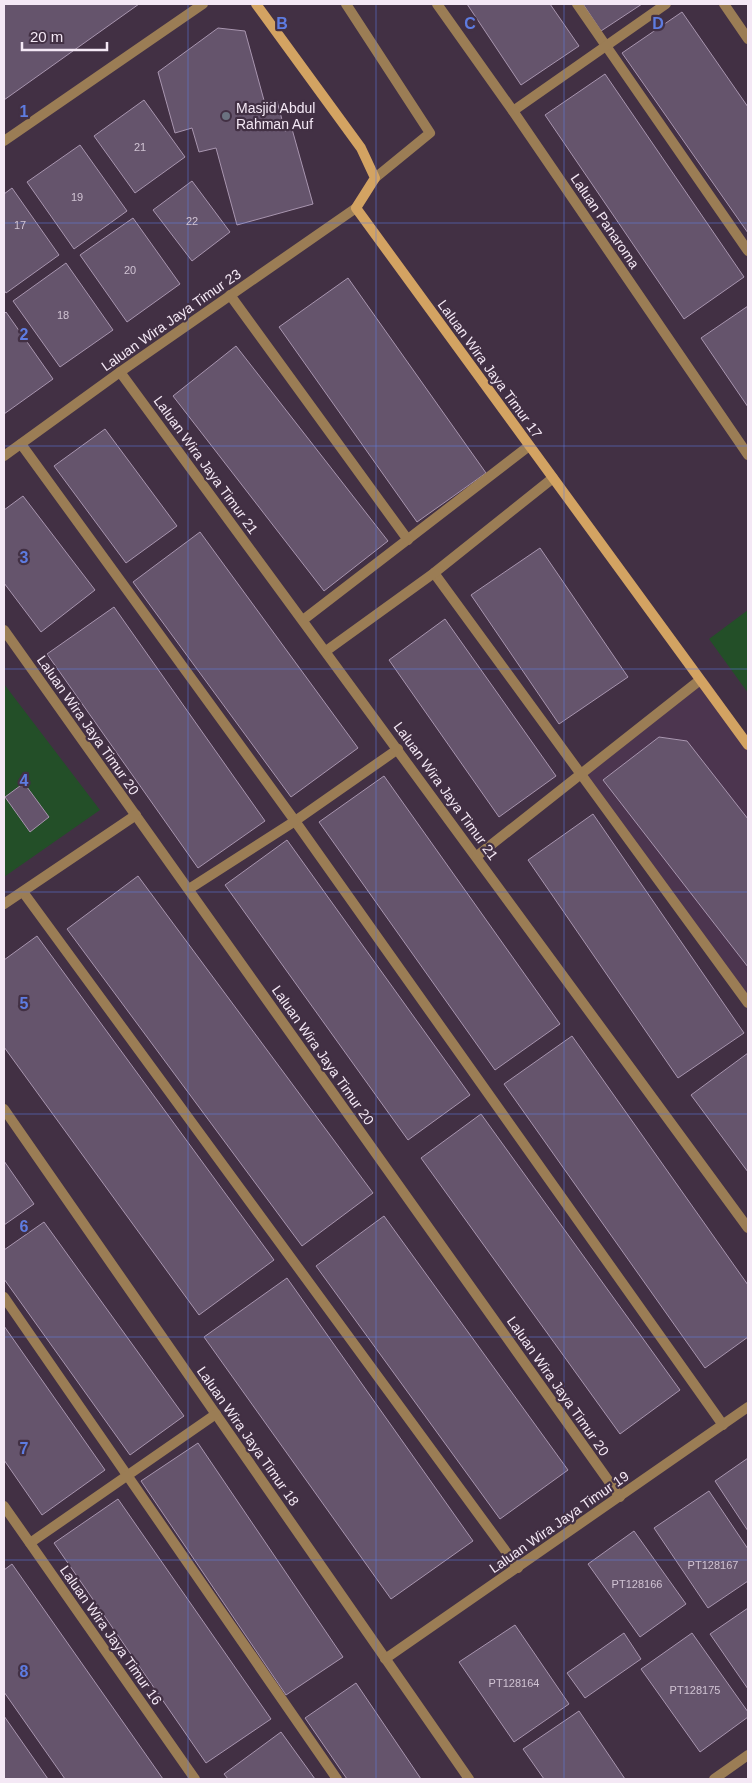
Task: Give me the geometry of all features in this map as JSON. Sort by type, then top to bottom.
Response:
[{"type":"street","points":[[4,141],[203,4]]},
{"type":"street","points":[[256,4],[361,148],[376,178]]},
{"type":"street","points":[[346,4],[430,133],[376,178],[356,208]]},
{"type":"street","name":"Laluan Panaroma","points":[[437,4],[513,111],[748,455]]},
{"type":"street","points":[[577,4],[748,251]]},
{"type":"street","points":[[513,111],[666,4]]},
{"type":"street","points":[[724,4],[748,39]]},
{"type":"street","name":"Laluan Wira Jaya Timur 23","points":[[4,456],[120,372],[356,208]]},
{"type":"street","name":"Laluan Wira Jaya Timur 17","points":[[356,208],[748,745]]},
{"type":"street","points":[[230,295],[408,540]]},
{"type":"street","name":"Laluan Wira Jaya Timur 21","points":[[120,372],[477,856],[748,1228]]},
{"type":"street","points":[[21,444],[295,821],[723,1425]]},
{"type":"street","points":[[303,620],[529,446]]},
{"type":"street","points":[[326,651],[434,573],[553,478]]},
{"type":"street","points":[[434,573],[748,1002]]},
{"type":"street","name":"Laluan Wira Jaya Timur 20","points":[[4,630],[620,1497]]},
{"type":"street","points":[[477,856],[700,680]]},
{"type":"street","points":[[189,890],[295,821],[398,749]]},
{"type":"street","points":[[4,904],[136,815]]},
{"type":"street","points":[[22,892],[518,1568]]},
{"type":"street","name":"Laluan Wira Jaya Timur 18","points":[[4,1109],[469,1779]]},
{"type":"street","points":[[4,1297],[337,1779]]},
{"type":"street","name":"Laluan Wira Jaya Timur 19","points":[[385,1659],[748,1407]]},
{"type":"street","points":[[30,1543],[216,1414]]},
{"type":"street","name":"Laluan Wira Jaya Timur 16","points":[[4,1506],[195,1779]]},
{"type":"street","points":[[714,1779],[748,1755]]},
{"type":"shaded area","points":[[706,678],[748,738],[748,1008],[580,777]]},
{"type":"green space","points":[[748,610],[748,693],[709,639]]},
{"type":"green space","points":[[4,684],[100,810],[4,877]]},
{"type":"building","points":[[4,4],[139,4],[4,100]]},
{"type":"building","points":[[467,4],[550,4],[579,46],[521,85]]},
{"type":"building","points":[[583,4],[642,4],[601,31]]},
{"type":"building","points":[[682,12],[748,107],[748,233],[622,53]]},
{"type":"building","name":"Masjid Abdul Rahman Auf","points":[[218,28],[245,31],[265,104],[277,101],[285,131],[292,129],[313,204],[237,225],[216,148],[199,152],[192,128],[175,133],[158,72]]},
{"type":"building","points":[[605,74],[744,277],[684,319],[545,115]]},
{"type":"building","points":[[144,100],[185,157],[135,193],[94,136]]},
{"type":"building","points":[[80,145],[127,211],[74,249],[27,182]]},
{"type":"building","points":[[192,181],[230,232],[192,261],[153,210]]},
{"type":"building","points":[[12,188],[59,255],[6,293],[4,290],[4,194]]},
{"type":"building","points":[[133,218],[180,284],[127,322],[80,255]]},
{"type":"building","points":[[66,263],[113,330],[60,367],[13,301]]},
{"type":"building","points":[[348,278],[486,473],[417,522],[279,327]]},
{"type":"building","points":[[748,306],[748,407],[701,338]]},
{"type":"building","points":[[6,312],[53,379],[4,414],[4,314]]},
{"type":"building","points":[[236,346],[388,541],[324,591],[173,396]]},
{"type":"building","points":[[105,429],[177,526],[126,563],[54,466]]},
{"type":"building","points":[[23,496],[95,590],[41,632],[4,583],[4,510]]},
{"type":"building","points":[[200,532],[358,748],[291,797],[133,582]]},
{"type":"building","points":[[540,548],[628,677],[559,724],[471,595]]},
{"type":"building","points":[[114,607],[265,821],[198,868],[47,654]]},
{"type":"building","points":[[445,619],[556,776],[499,817],[389,660]]},
{"type":"building","points":[[659,737],[687,741],[748,819],[748,967],[603,780]]},
{"type":"building","points":[[384,776],[560,1024],[495,1070],[319,822]]},
{"type":"building","points":[[24,783],[49,817],[30,832],[5,797]]},
{"type":"building","points":[[593,814],[744,1033],[678,1078],[528,860]]},
{"type":"building","points":[[287,840],[470,1095],[408,1140],[225,885]]},
{"type":"building","points":[[138,876],[373,1193],[302,1246],[67,929]]},
{"type":"building","points":[[37,936],[274,1260],[199,1315],[4,1047],[4,960]]},
{"type":"building","points":[[572,1036],[748,1285],[748,1337],[705,1368],[504,1084]]},
{"type":"building","points":[[748,1053],[748,1172],[691,1095]]},
{"type":"building","points":[[481,1114],[680,1390],[620,1434],[421,1158]]},
{"type":"building","points":[[4,1161],[34,1204],[4,1225]]},
{"type":"building","points":[[384,1216],[568,1470],[500,1519],[316,1266]]},
{"type":"building","points":[[44,1222],[184,1416],[130,1455],[4,1279],[4,1250]]},
{"type":"building","points":[[287,1278],[473,1541],[391,1599],[204,1337]]},
{"type":"building","points":[[4,1326],[105,1470],[42,1515],[4,1460]]},
{"type":"building","points":[[198,1443],[343,1657],[286,1695],[141,1481]]},
{"type":"building","points":[[748,1458],[748,1531],[715,1481]]},
{"type":"building","points":[[709,1491],[748,1549],[748,1581],[708,1608],[654,1528]]},
{"type":"building","points":[[118,1499],[271,1719],[206,1763],[54,1543]]},
{"type":"building","points":[[634,1531],[686,1604],[640,1637],[588,1564]]},
{"type":"building","points":[[12,1564],[163,1779],[65,1779],[4,1692],[4,1570]]},
{"type":"building","points":[[748,1608],[748,1689],[710,1634]]},
{"type":"building","points":[[515,1625],[569,1704],[514,1742],[459,1662]]},
{"type":"building","points":[[624,1633],[641,1659],[585,1698],[567,1673]]},
{"type":"building","points":[[692,1633],[748,1712],[748,1717],[700,1752],[641,1669]]},
{"type":"building","points":[[356,1683],[421,1779],[347,1779],[305,1718]]},
{"type":"building","points":[[579,1711],[625,1779],[544,1779],[523,1749]]},
{"type":"building","points":[[4,1716],[48,1779],[4,1779]]},
{"type":"building","points":[[281,1732],[315,1779],[228,1779],[224,1774]]},
{"type":"place","name":"Masjid Abdul Rahman Auf","points":[[226,116]]}]
